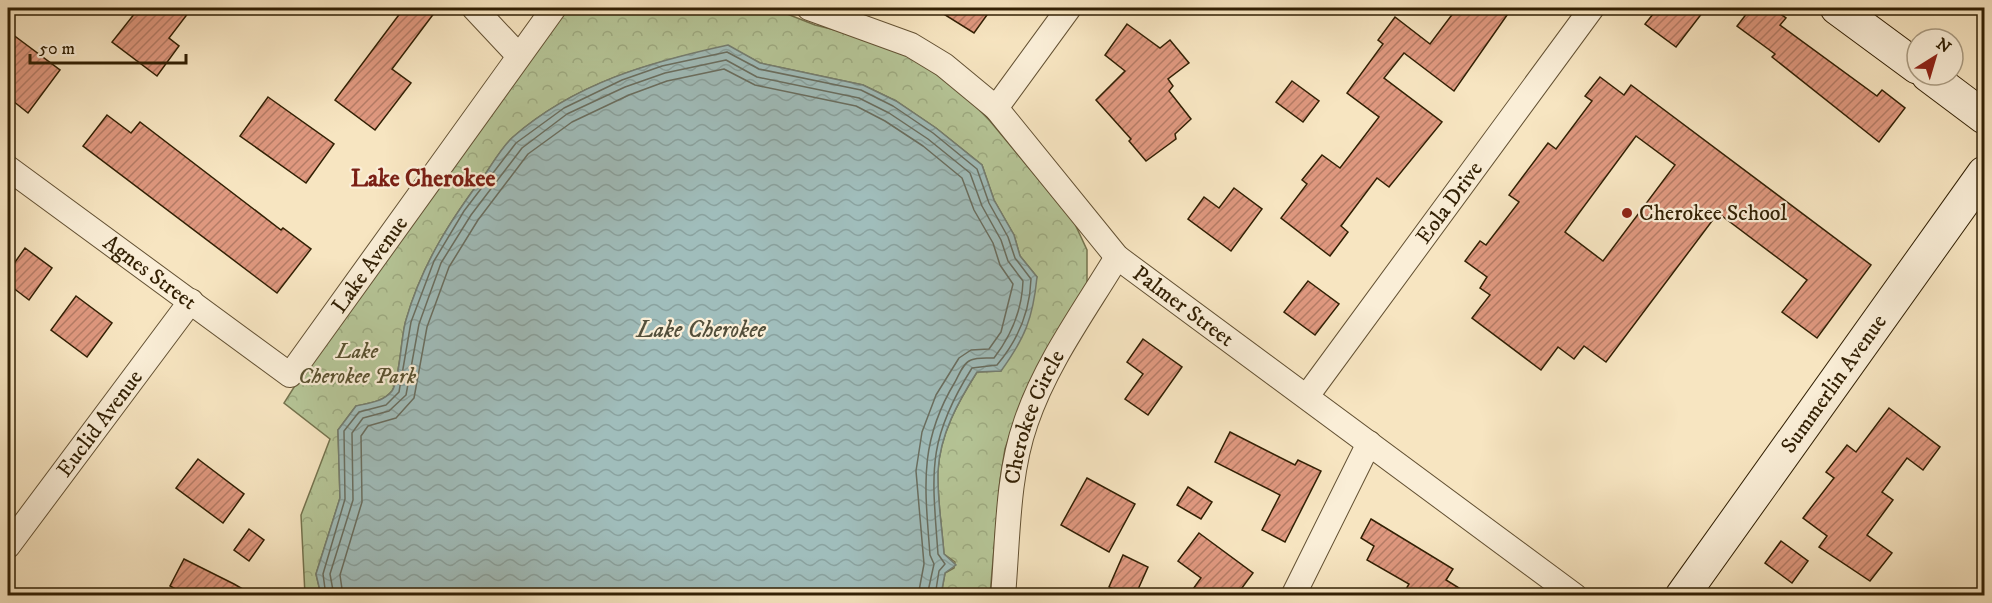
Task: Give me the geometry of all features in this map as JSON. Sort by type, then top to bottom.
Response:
[{"type":"street","points":[[474,8],[518,55]]},
{"type":"street","name":"Lake Avenue","points":[[290,375],[554,8]]},
{"type":"street","name":"Palmer Street","points":[[810,8],[911,45],[944,64],[996,108],[1117,257],[1575,596]]},
{"type":"street","points":[[996,108],[1069,8]]},
{"type":"street","name":"Eola Drive","points":[[1307,396],[1592,8]]},
{"type":"street","points":[[1837,8],[1905,58]]},
{"type":"street","points":[[1944,87],[1984,117]]},
{"type":"street","name":"Agnes Street","points":[[8,168],[290,375]]},
{"type":"street","name":"Summerlin Avenue","points":[[1682,596],[1984,173]]},
{"type":"street","name":"Cherokee Circle","points":[[1003,596],[1013,477],[1025,423],[1046,375],[1117,257]]},
{"type":"street","name":"Euclid Avenue","points":[[8,546],[191,301]]},
{"type":"street","points":[[1293,596],[1369,443]]},
{"type":"green space","name":"Lake Cherokee Park","points":[[568,8],[772,8],[815,25],[863,37],[905,53],[961,91],[990,121],[1074,222],[1087,250],[1087,283],[1023,396],[1005,449],[1000,480],[990,595],[941,595],[945,573],[954,568],[955,562],[944,554],[938,492],[939,457],[951,419],[977,372],[1001,371],[1037,277],[1020,256],[1014,235],[994,200],[982,165],[936,128],[896,101],[863,85],[760,63],[728,46],[670,59],[614,77],[562,102],[537,118],[502,149],[450,225],[420,280],[406,320],[397,377],[392,391],[380,400],[356,406],[338,430],[340,498],[316,574],[321,595],[305,595],[301,515],[330,439],[284,403],[315,354]]},
{"type":"water","name":"Lake Cherokee","points":[[728,45],[760,63],[863,85],[896,101],[936,128],[982,165],[994,200],[1014,235],[1020,256],[1037,277],[1033,304],[1022,338],[1001,371],[977,372],[957,407],[942,444],[938,481],[944,554],[956,565],[945,573],[941,595],[321,595],[316,574],[340,498],[338,430],[356,406],[380,400],[392,391],[397,377],[406,320],[420,280],[461,207],[502,149],[537,118],[562,102],[614,77],[670,59]]},
{"type":"building","points":[[139,8],[192,8],[169,38],[179,46],[157,76],[112,42]]},
{"type":"building","points":[[404,8],[438,8],[392,69],[411,83],[375,130],[335,100]]},
{"type":"building","points":[[934,8],[992,8],[974,33]]},
{"type":"building","points":[[1457,8],[1512,8],[1454,91],[1404,53],[1384,78],[1442,122],[1389,187],[1377,178],[1341,226],[1348,232],[1330,256],[1281,218],[1307,184],[1302,180],[1322,155],[1340,168],[1379,117],[1347,93],[1383,44],[1378,40],[1395,17],[1430,44]]},
{"type":"building","points":[[1658,8],[1706,8],[1676,47],[1645,24]]},
{"type":"building","points":[[1751,8],[1772,8],[1786,18],[1780,25],[1877,96],[1882,90],[1905,108],[1879,142],[1772,57],[1775,54],[1737,26]]},
{"type":"building","points":[[1127,24],[1160,48],[1170,40],[1189,63],[1168,79],[1173,86],[1169,91],[1191,119],[1175,134],[1176,139],[1146,161],[1129,141],[1131,139],[1096,100],[1125,71],[1105,55]]},
{"type":"building","points":[[8,31],[60,70],[28,113],[8,97]]},
{"type":"building","points":[[1600,77],[1624,95],[1631,85],[1871,265],[1817,338],[1782,312],[1807,280],[1718,213],[1606,362],[1584,346],[1574,359],[1558,347],[1541,370],[1472,318],[1490,295],[1480,288],[1487,277],[1465,261],[1480,241],[1486,245],[1519,202],[1509,195],[1548,143],[1556,149],[1592,101],[1585,96]],"holes":[[[1636,136],[1675,165],[1603,261],[1565,232]]]},
{"type":"building","points":[[1292,81],[1319,101],[1303,122],[1276,102]]},
{"type":"building","points":[[268,97],[334,144],[306,183],[240,136]]},
{"type":"building","points":[[107,115],[131,133],[140,122],[281,230],[283,228],[311,249],[277,293],[83,146]]},
{"type":"building","points":[[1234,188],[1262,209],[1231,251],[1188,219],[1204,197],[1219,208]]},
{"type":"building","points":[[25,248],[52,268],[29,300],[8,284],[8,272]]},
{"type":"building","points":[[1308,281],[1339,304],[1315,335],[1284,312]]},
{"type":"building","points":[[76,296],[112,323],[87,357],[51,330]]},
{"type":"building","points":[[1143,339],[1182,367],[1148,415],[1125,399],[1143,374],[1127,362]]},
{"type":"building","points":[[1889,408],[1940,447],[1923,470],[1907,458],[1882,492],[1893,500],[1867,535],[1892,553],[1870,581],[1819,547],[1827,536],[1803,518],[1834,478],[1826,472],[1847,445],[1856,452]]},
{"type":"building","points":[[1230,432],[1295,465],[1298,460],[1321,471],[1285,542],[1262,530],[1280,495],[1215,462]]},
{"type":"building","points":[[198,459],[244,494],[223,523],[176,488]]},
{"type":"building","points":[[1087,478],[1135,504],[1109,552],[1061,525]]},
{"type":"building","points":[[1188,487],[1212,502],[1201,519],[1177,505]]},
{"type":"building","points":[[1371,519],[1453,569],[1446,580],[1472,596],[1402,596],[1409,584],[1367,560],[1374,546],[1361,538]]},
{"type":"building","points":[[249,529],[264,540],[249,561],[234,550]]},
{"type":"building","points":[[1199,533],[1253,573],[1236,596],[1188,596],[1201,578],[1178,561]]},
{"type":"building","points":[[1781,541],[1808,561],[1792,583],[1765,563]]},
{"type":"building","points":[[1123,555],[1148,567],[1135,596],[1128,596],[1109,587]]},
{"type":"building","points":[[184,559],[255,596],[188,596],[170,586]]},
{"type":"place","name":"Cherokee School","points":[[1627,213]]},
{"type":"district","name":"Lake Cherokee","points":[[423,179]]}]
